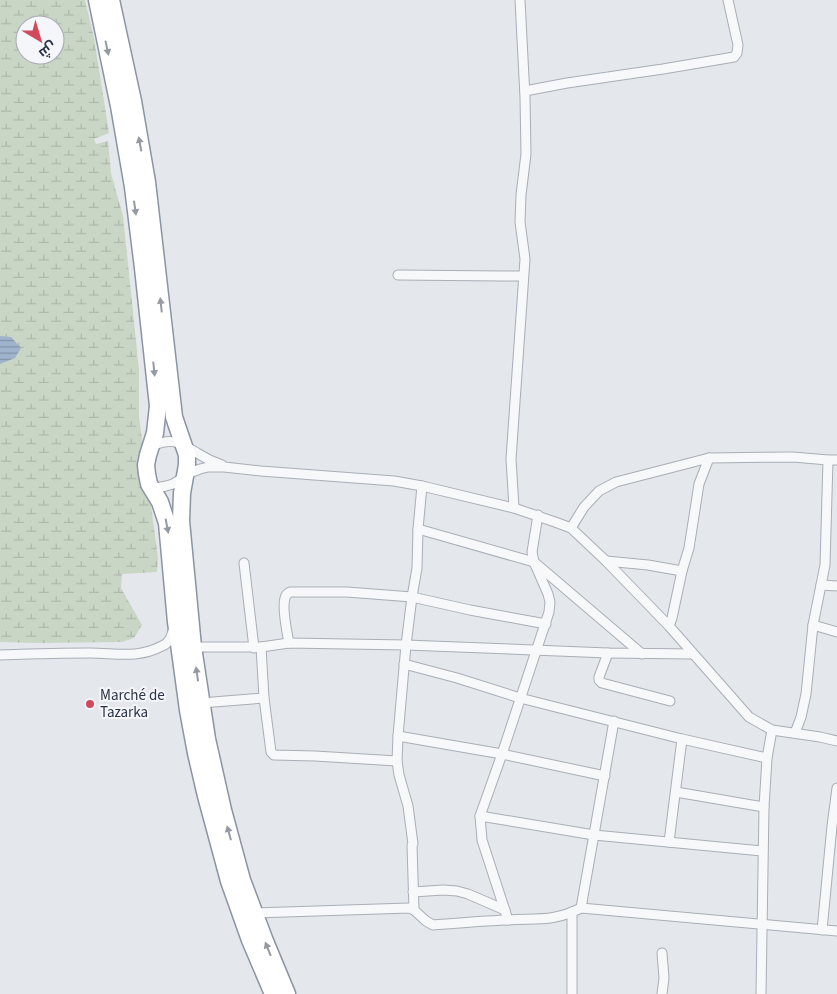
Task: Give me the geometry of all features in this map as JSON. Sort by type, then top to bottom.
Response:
[{"type":"highway","points":[[97,0],[121,114],[139,235],[158,406],[152,446],[146,465],[147,474],[167,523],[176,622],[196,753],[216,839],[229,881],[239,911],[273,994]]},
{"type":"highway","points":[[111,0],[140,142],[152,223],[172,403],[178,431],[187,455],[186,476],[182,493],[181,521],[194,647],[207,739],[223,810],[242,880],[287,994]]},
{"type":"street","points":[[514,508],[512,459],[525,259],[520,222],[526,154],[520,0]]},
{"type":"street","points":[[525,91],[734,57],[738,49],[728,0]]},
{"type":"street","points":[[398,274],[523,276]]},
{"type":"street","points":[[152,446],[158,443],[171,442],[184,445],[224,466]]},
{"type":"street","points":[[571,528],[584,507],[599,491],[616,482],[709,458],[793,457],[832,460],[825,565],[813,625],[806,694],[801,718],[795,733]]},
{"type":"street","points":[[669,626],[689,548],[699,484],[709,458]]},
{"type":"street","points":[[152,489],[173,484],[192,472],[208,467],[224,466],[261,471],[394,481],[514,508],[571,528],[669,626],[749,716],[772,730],[837,741]]},
{"type":"street","points":[[414,910],[413,844],[408,806],[397,761],[404,664],[417,568],[422,486]]},
{"type":"street","points":[[508,920],[482,840],[480,816],[546,624],[550,602],[534,562],[532,552],[538,516]]},
{"type":"street","points":[[418,528],[534,562],[642,654]]},
{"type":"street","points":[[606,561],[648,564],[682,571]]},
{"type":"street","points":[[244,563],[271,752],[274,755],[397,761]]},
{"type":"street","points":[[821,585],[837,586]]},
{"type":"street","points":[[289,643],[284,600],[290,592],[347,592],[412,597],[546,624]]},
{"type":"street","points":[[0,655],[141,654],[166,644],[171,637],[176,622]]},
{"type":"street","points":[[813,625],[837,632]]},
{"type":"street","points":[[194,647],[257,648],[289,643],[693,654]]},
{"type":"street","points":[[608,653],[599,677],[602,684],[670,701]]},
{"type":"street","points":[[404,664],[520,698],[682,739],[767,758]]},
{"type":"street","points":[[201,703],[264,698]]},
{"type":"street","points":[[581,908],[614,721]]},
{"type":"street","points":[[761,994],[762,851],[767,758],[772,730]]},
{"type":"street","points":[[398,736],[502,754],[605,776]]},
{"type":"street","points":[[669,842],[682,739]]},
{"type":"street","points":[[822,930],[837,788]]},
{"type":"street","points":[[676,792],[764,807]]},
{"type":"street","points":[[480,816],[594,835],[762,851]]},
{"type":"street","points":[[413,892],[457,890],[505,910]]},
{"type":"street","points":[[254,913],[401,908],[414,910],[433,925],[541,919],[558,917],[581,908],[837,931]]},
{"type":"street","points":[[572,912],[572,994]]},
{"type":"street","points":[[662,953],[664,978],[662,994]]},
{"type":"green space","points":[[0,0],[85,0],[94,38],[109,133],[94,139],[96,144],[108,141],[111,173],[123,216],[139,370],[139,417],[158,558],[157,572],[122,574],[121,588],[142,625],[134,638],[122,642],[0,642]]},
{"type":"water","points":[[0,336],[11,337],[21,348],[15,358],[0,364]]},
{"type":"place","name":"Marché de Tazarka","points":[[90,704]]}]
